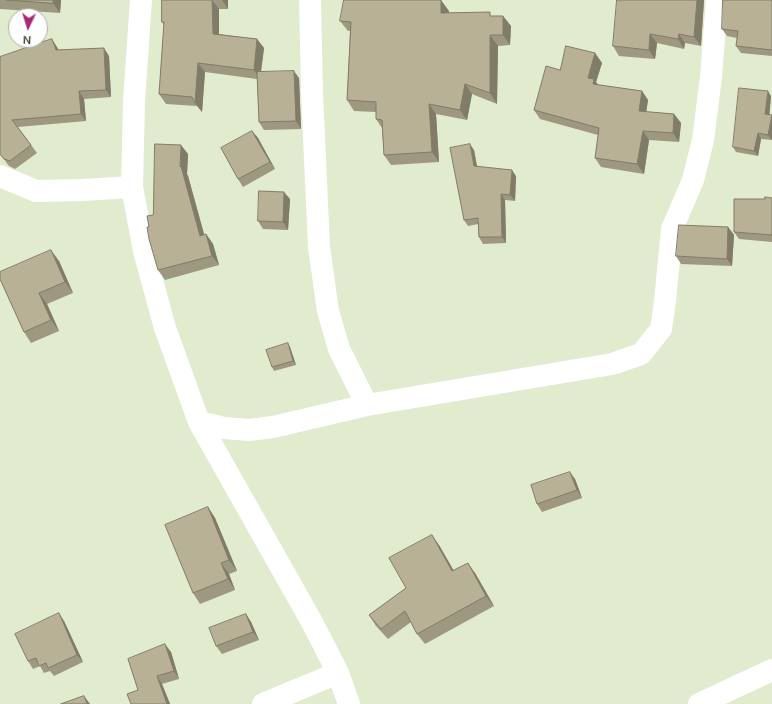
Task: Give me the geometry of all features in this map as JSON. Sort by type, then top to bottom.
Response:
[{"type":"street","points":[[141,0],[134,101],[132,187],[144,251],[165,328],[199,422],[274,554],[338,673],[350,704]]},
{"type":"street","points":[[310,0],[312,92],[319,247],[328,311],[339,349],[367,405]]},
{"type":"street","points":[[199,422],[224,428],[249,430],[273,427],[367,405],[612,364],[641,354],[661,329],[672,229],[693,180],[703,140],[712,77],[717,0]]},
{"type":"street","points":[[0,176],[36,191],[132,187]]},
{"type":"street","points":[[699,704],[772,670]]},
{"type":"street","points":[[263,704],[338,673]]},
{"type":"building","points":[[6,0],[53,0],[53,3]]},
{"type":"building","points":[[162,0],[212,0],[213,34],[257,39],[254,70],[198,63],[195,103],[192,97],[159,94],[164,22],[162,22]]},
{"type":"building","points":[[344,0],[441,0],[441,13],[490,12],[490,16],[503,16],[503,35],[490,35],[490,93],[465,84],[460,110],[429,104],[432,152],[384,155],[382,120],[376,119],[376,102],[347,100],[351,22],[340,21]]},
{"type":"building","points":[[617,0],[697,0],[694,37],[679,34],[678,39],[650,34],[649,50],[613,46]]},
{"type":"building","points":[[723,0],[772,0],[772,50],[736,46],[738,31],[722,29]]},
{"type":"building","points":[[52,39],[56,50],[104,48],[106,90],[79,91],[81,114],[12,120],[31,145],[10,161],[4,159],[0,154],[0,57],[26,48],[48,48],[48,40]]},
{"type":"building","points":[[566,46],[595,53],[588,78],[594,79],[593,84],[642,91],[639,111],[674,114],[673,133],[643,131],[637,164],[595,158],[599,128],[534,110],[546,66],[560,70]]},
{"type":"building","points":[[294,71],[296,121],[259,122],[257,72]]},
{"type":"building","points":[[739,88],[768,91],[765,114],[772,115],[768,135],[758,133],[754,151],[733,147]]},
{"type":"building","points":[[252,131],[270,162],[238,179],[221,148]]},
{"type":"building","points":[[155,144],[181,145],[180,167],[181,166],[200,236],[206,234],[212,256],[158,270],[147,227],[149,227],[147,216],[153,215]]},
{"type":"building","points":[[470,144],[474,166],[512,170],[510,195],[501,194],[502,237],[479,237],[478,218],[464,220],[450,148]]},
{"type":"building","points":[[259,191],[284,192],[283,222],[258,221]]},
{"type":"building","points":[[765,197],[772,198],[772,235],[734,232],[734,199],[765,199]]},
{"type":"building","points":[[679,225],[728,227],[727,259],[676,256]]},
{"type":"building","points":[[51,250],[65,282],[39,293],[51,320],[24,332],[0,279],[0,272]]},
{"type":"building","points":[[288,343],[293,361],[272,367],[266,350]]},
{"type":"building","points":[[570,472],[577,490],[537,504],[531,485]]},
{"type":"building","points":[[208,507],[229,560],[221,563],[228,579],[193,593],[165,525]]},
{"type":"building","points":[[432,535],[452,571],[468,563],[486,596],[417,634],[405,611],[381,629],[369,615],[406,588],[389,558]]},
{"type":"building","points":[[59,613],[77,655],[48,668],[46,663],[39,666],[36,658],[28,661],[15,634]]},
{"type":"building","points":[[246,614],[253,632],[216,646],[209,628]]},
{"type":"building","points":[[165,644],[174,671],[157,676],[167,704],[131,704],[127,694],[138,690],[128,659]]},
{"type":"building","points":[[84,696],[87,704],[61,704]]}]
